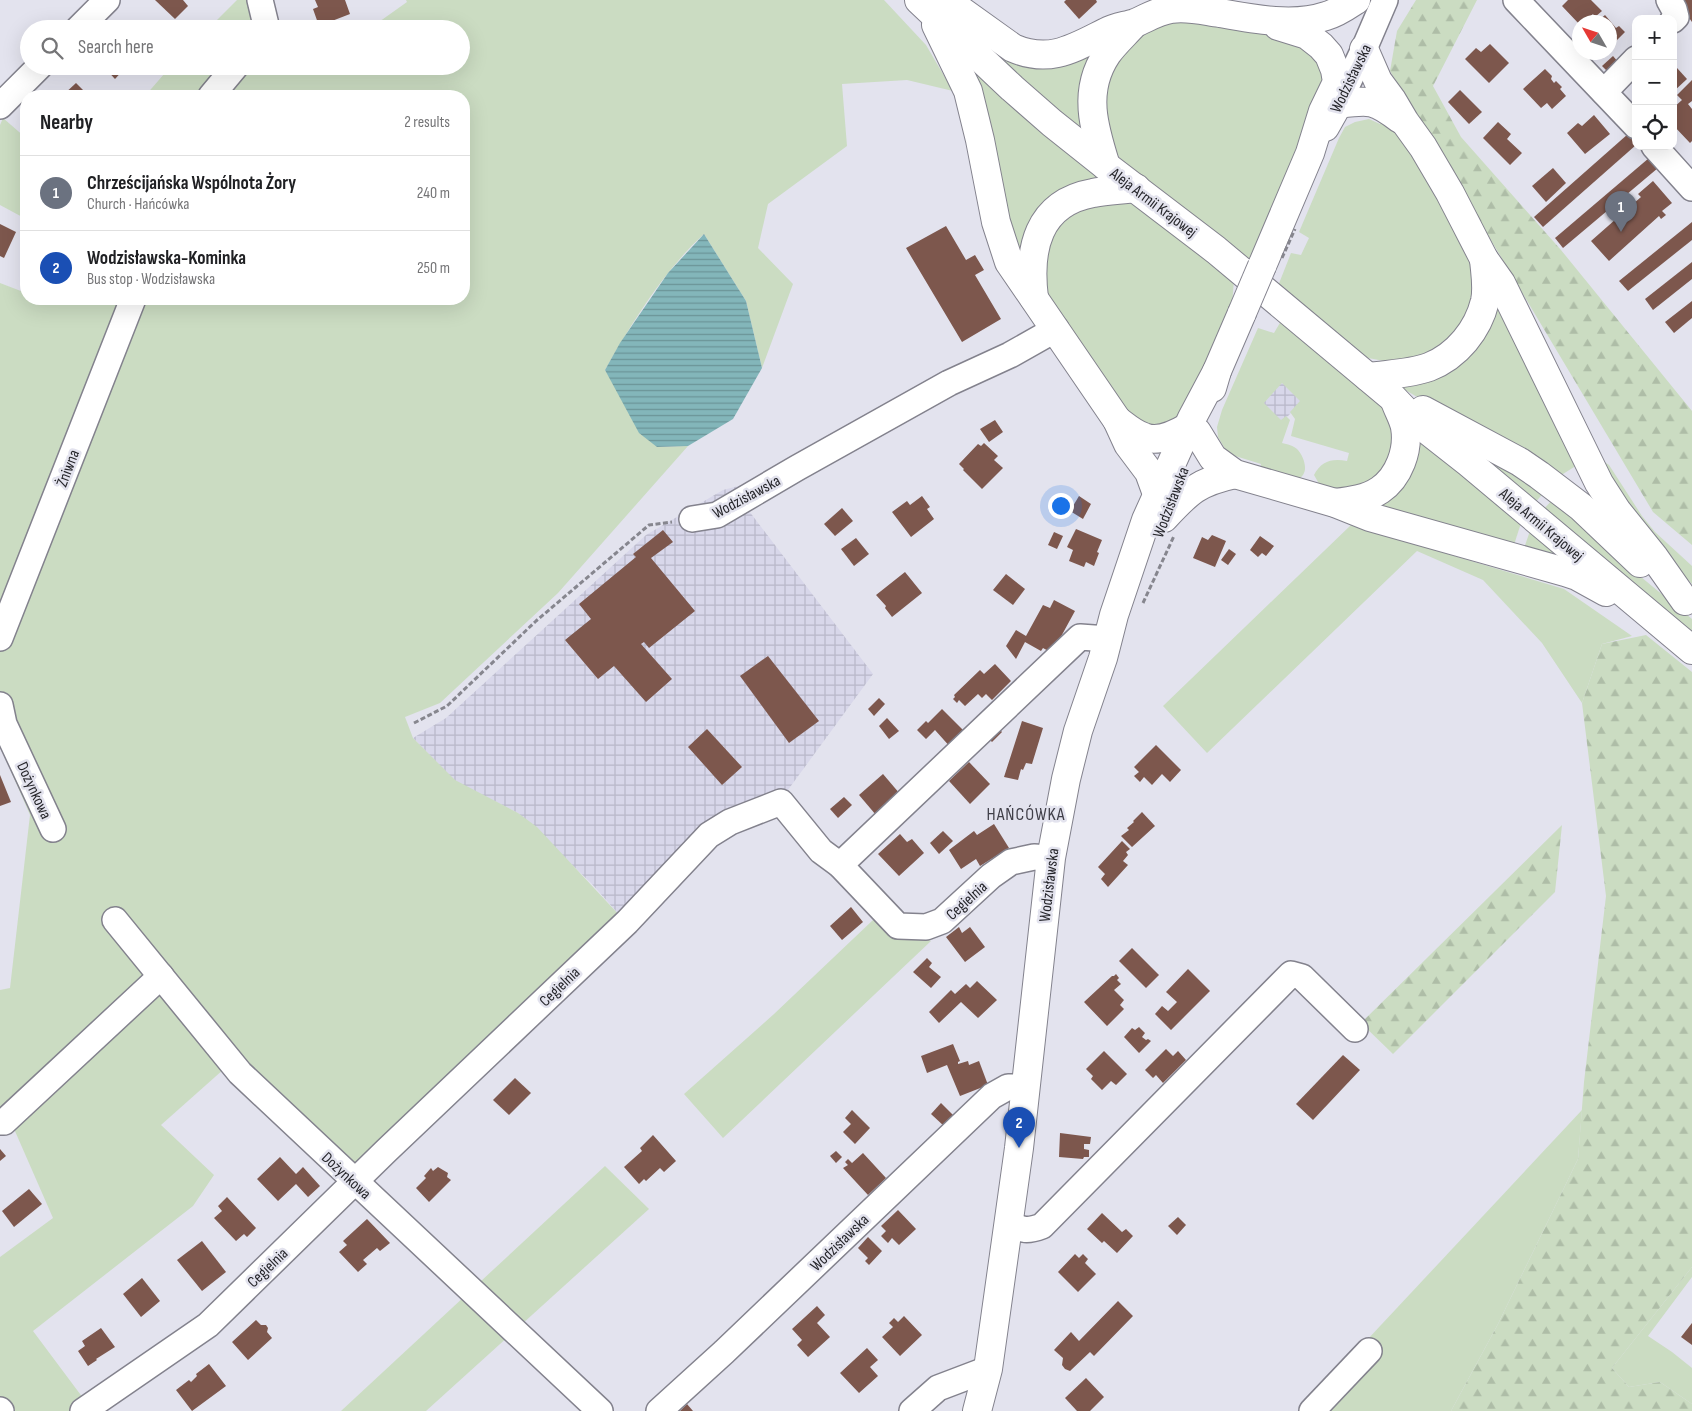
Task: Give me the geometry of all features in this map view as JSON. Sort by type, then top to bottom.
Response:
[{"type":"main road","points":[[1260,20],[1311,20],[1327,16],[1356,0]]},
{"type":"main road","points":[[933,5],[1013,48],[1032,54],[1052,55],[1063,53],[1109,31],[1136,23],[1157,13],[1179,8],[1260,20],[1307,34],[1329,56],[1335,70],[1337,93],[1371,101],[1384,107],[1405,122]]},
{"type":"main road","points":[[933,5],[938,30],[968,91],[996,222],[1009,262],[1117,420],[1128,444],[1149,472],[1165,515],[1196,488],[1212,479],[1235,474]]},
{"type":"main road","name":"Aleja Armii Krajowej","points":[[933,5],[1012,88],[1106,166],[1216,250],[1393,398],[1413,419],[1469,462],[1692,650]]},
{"type":"main road","points":[[1106,166],[1092,117],[1094,85],[1102,63],[1108,54],[1136,23]]},
{"type":"main road","points":[[1364,49],[1378,81],[1423,147],[1450,192],[1484,259],[1501,283],[1599,483],[1617,511],[1689,604]]},
{"type":"main road","name":"Wodzisławska","points":[[977,1411],[988,1368],[1019,1148],[1051,858],[1059,809],[1072,756],[1105,649],[1124,618],[1165,515],[1193,429],[1337,93]]},
{"type":"main road","points":[[1034,298],[1031,276],[1032,258],[1036,241],[1043,225],[1054,211],[1068,202],[1091,193],[1136,188]]},
{"type":"main road","points":[[1368,377],[1411,372],[1429,367],[1448,357],[1462,345],[1474,329],[1485,301],[1484,259]]},
{"type":"main road","points":[[1335,504],[1359,499],[1380,490],[1393,478],[1402,462],[1406,444],[1405,427],[1393,398]]},
{"type":"main road","name":"Aleja Armii Krajowej","points":[[1393,398],[1432,414],[1520,462],[1539,475],[1580,507],[1645,568],[1689,604]]},
{"type":"main road","points":[[1117,420],[1144,438],[1160,438],[1193,429],[1213,458],[1235,474],[1335,504],[1370,517],[1565,572],[1646,611]]},
{"type":"street","points":[[87,20],[107,0]]},
{"type":"street","points":[[260,0],[265,20]]},
{"type":"street","name":"Wodzisławska","points":[[1337,93],[1372,0]]},
{"type":"street","name":"Wodzisławska","points":[[1337,93],[1364,49],[1385,0]]},
{"type":"street","points":[[1516,0],[1632,122]]},
{"type":"street","points":[[1669,0],[1676,15]]},
{"type":"street","points":[[1604,92],[1635,60]]},
{"type":"street","points":[[0,106],[31,75]]},
{"type":"street","points":[[216,90],[228,75]]},
{"type":"street","points":[[1658,150],[1692,188]]},
{"type":"street","name":"Żniwna","points":[[0,638],[131,305]]},
{"type":"street","name":"Wodzisławska","points":[[692,519],[717,516],[797,468],[949,384],[1056,330]]},
{"type":"street","points":[[840,866],[1080,638],[1105,649]]},
{"type":"street","name":"Dożynkowa","points":[[1,719],[53,829]]},
{"type":"street","name":"Cegielnia","points":[[83,1411],[208,1325],[354,1182],[627,922],[709,835],[730,822],[782,802],[821,851],[840,866],[898,926],[926,928],[942,921],[991,876],[1012,862],[1034,857],[1051,858]]},
{"type":"street","name":"Dożynkowa","points":[[115,920],[240,1073],[600,1411]]},
{"type":"street","points":[[1008,1223],[1023,1230],[1031,1230],[1042,1226],[1291,974],[1302,977],[1355,1029]]},
{"type":"street","points":[[0,1122],[4,1122],[160,976]]},
{"type":"street","name":"Wodzisławska","points":[[659,1411],[724,1352],[992,1096],[1008,1087],[1025,1087]]},
{"type":"street","points":[[1312,1411],[1369,1351]]},
{"type":"street","points":[[912,1411],[938,1388],[988,1368]]},
{"type":"path","points":[[1142,604],[1165,515]]},
{"type":"path","name":"Wodzisławska","points":[[414,724],[447,706],[536,621],[649,525],[692,519]]},
{"type":"shaded area","points":[[1281,381],[1303,401],[1281,423],[1261,403]]},
{"type":"shaded area","points":[[812,467],[746,507],[873,674],[785,794],[720,821],[622,918],[592,884],[518,813],[455,781],[413,738],[446,718],[646,535],[723,490]]},
{"type":"green space","points":[[237,0],[265,0],[277,20],[217,20]]},
{"type":"green space","points":[[406,0],[884,0],[926,45],[953,91],[907,80],[842,84],[847,146],[768,204],[758,248],[793,284],[762,368],[746,301],[704,234],[690,248],[662,280],[637,316],[605,370],[657,447],[688,446],[558,593],[440,703],[405,717],[413,738],[455,780],[518,813],[537,827],[622,918],[344,1178],[224,1069],[161,1125],[214,1175],[193,1206],[33,1331],[86,1402],[72,1411],[9,1411],[0,1397],[0,1257],[53,1218],[11,1122],[0,1118],[0,990],[10,988],[30,815],[0,746],[0,283],[20,291],[20,305],[470,305],[470,90],[150,90],[163,75],[470,75],[470,20],[382,20],[407,2]]},
{"type":"green space","points":[[1416,0],[1477,0],[1433,86],[1461,137],[1561,250],[1692,411],[1692,545],[1653,512],[1390,71],[1397,31]]},
{"type":"green space","points":[[1175,19],[1297,36],[1322,62],[1326,89],[1251,262],[1124,164],[1114,149],[1104,118],[1105,90],[1112,68],[1143,32]]},
{"type":"green space","points":[[1094,47],[1084,132],[984,49]]},
{"type":"green space","points":[[971,63],[1104,176],[1023,240],[1017,259]]},
{"type":"green space","points":[[1384,114],[1422,163],[1470,256],[1474,277],[1474,295],[1461,327],[1432,354],[1395,363],[1368,358],[1359,354],[1278,286],[1291,253],[1301,255],[1309,238],[1299,232],[1345,127],[1355,122],[1369,119],[1380,124]]},
{"type":"green space","points":[[3,118],[20,133],[20,216],[0,205],[0,125]]},
{"type":"green space","points":[[1122,202],[1136,205],[1234,279],[1232,306],[1184,417],[1164,428],[1131,420],[1047,298],[1041,260],[1051,234],[1074,211],[1088,205]]},
{"type":"green space","points":[[1496,299],[1582,462],[1555,479],[1402,388],[1402,385]]},
{"type":"green space","points":[[1281,321],[1383,403],[1391,418],[1393,446],[1383,472],[1361,489],[1322,489],[1314,475],[1320,466],[1332,460],[1347,461],[1349,453],[1291,436],[1295,419],[1290,412],[1300,401],[1282,383],[1264,403],[1281,420],[1286,416],[1290,420],[1282,443],[1294,447],[1301,455],[1305,469],[1301,477],[1294,482],[1260,472],[1261,464],[1232,455],[1225,449],[1218,437],[1217,427],[1222,410],[1258,328],[1274,333]]},
{"type":"green space","points":[[1421,416],[1547,489],[1533,505]]},
{"type":"green space","points":[[1416,437],[1522,520],[1512,551],[1372,511]]},
{"type":"green space","points":[[1603,461],[1609,465],[1642,516],[1655,532],[1692,566],[1692,584],[1634,525]]},
{"type":"green space","points":[[1556,496],[1641,577],[1692,619],[1692,637],[1542,511]]},
{"type":"green space","points":[[1351,525],[1564,589],[1632,636],[1602,644],[1582,703],[1542,643],[1483,580],[1417,551],[1207,753],[1163,706]]},
{"type":"green space","points":[[1531,528],[1576,566],[1522,554]]},
{"type":"green space","points":[[1646,635],[1692,672],[1692,1267],[1612,1368],[1629,1387],[1660,1382],[1692,1404],[1692,1411],[1451,1411],[1498,1324],[1578,1159],[1584,1082],[1606,896],[1582,703],[1602,644]]},
{"type":"green space","points":[[1562,825],[1555,892],[1393,1054],[1361,1023]]},
{"type":"green space","points":[[873,920],[931,941],[723,1138],[684,1094],[774,1014]]},
{"type":"green space","points":[[1582,1110],[1578,1159],[1498,1324],[1451,1411],[1324,1411],[1367,1340]]},
{"type":"green space","points":[[605,1166],[649,1209],[426,1411],[341,1411]]},
{"type":"green space","points":[[1692,1267],[1692,1277],[1648,1336],[1692,1368],[1692,1404],[1660,1382],[1629,1387],[1612,1368]]},
{"type":"water","points":[[704,234],[746,301],[762,368],[733,419],[688,446],[657,447],[639,433],[605,370],[620,343],[668,273]]},
{"type":"building","points":[[155,0],[183,0],[188,6],[175,19]]},
{"type":"building","points":[[315,0],[345,0],[350,14],[334,20],[317,20],[313,9],[318,7]]},
{"type":"building","points":[[1066,0],[1096,0],[1097,2],[1079,19],[1064,2]]},
{"type":"building","points":[[1568,0],[1591,0],[1602,11],[1597,15],[1572,15],[1572,17],[1562,6]]},
{"type":"building","points":[[1680,0],[1692,0],[1692,22],[1681,7]]},
{"type":"building","points":[[1619,26],[1625,32],[1617,40],[1617,27]]},
{"type":"building","points":[[1490,44],[1509,63],[1489,83],[1465,59],[1476,48],[1481,52]]},
{"type":"building","points":[[1609,60],[1616,60],[1619,63],[1608,72],[1602,66]]},
{"type":"building","points":[[1677,68],[1687,79],[1677,88]]},
{"type":"building","points":[[1545,69],[1552,76],[1551,79],[1554,83],[1556,81],[1562,87],[1560,89],[1566,96],[1552,109],[1547,103],[1541,108],[1523,89]]},
{"type":"building","points":[[1692,80],[1692,101],[1688,104],[1692,109],[1692,141],[1690,143],[1677,129],[1677,104],[1682,100],[1677,95]]},
{"type":"building","points":[[76,83],[83,90],[68,90]]},
{"type":"building","points":[[1460,90],[1482,112],[1469,124],[1448,102]]},
{"type":"building","points":[[1594,115],[1610,134],[1585,154],[1567,133],[1578,123],[1582,126]]},
{"type":"building","points":[[1498,122],[1511,134],[1507,139],[1522,153],[1510,165],[1483,138]]},
{"type":"building","points":[[1628,134],[1632,140],[1632,149],[1543,227],[1534,217]]},
{"type":"building","points":[[1649,158],[1658,168],[1563,248],[1555,238]]},
{"type":"building","points":[[1553,168],[1566,183],[1546,202],[1532,186]]},
{"type":"building","points":[[1653,181],[1672,203],[1662,211],[1666,215],[1661,219],[1659,216],[1609,261],[1591,241],[1641,197],[1638,194]]},
{"type":"building","points":[[1692,222],[1692,240],[1628,291],[1619,281]]},
{"type":"building","points":[[0,224],[16,232],[4,258],[0,256]]},
{"type":"building","points":[[946,226],[966,260],[975,255],[984,270],[975,275],[1001,319],[962,342],[906,248]]},
{"type":"building","points":[[1692,262],[1692,279],[1653,310],[1645,299]]},
{"type":"building","points":[[1692,301],[1692,318],[1674,333],[1665,322]]},
{"type":"building","points":[[995,420],[1003,432],[989,442],[980,429]]},
{"type":"building","points":[[984,443],[998,456],[994,460],[1003,468],[982,489],[959,464],[978,444],[981,446]]},
{"type":"building","points":[[922,496],[930,507],[927,509],[934,519],[911,537],[892,512],[907,501],[910,505]]},
{"type":"building","points":[[1079,496],[1091,504],[1083,519],[1070,511]]},
{"type":"building","points":[[842,508],[853,521],[835,536],[824,524]]},
{"type":"building","points":[[1076,529],[1102,540],[1094,566],[1086,562],[1084,567],[1069,561],[1073,550],[1067,547]]},
{"type":"building","points":[[663,530],[673,542],[651,558],[695,611],[649,648],[644,642],[641,644],[672,679],[646,702],[614,666],[598,679],[565,640],[591,619],[579,604],[636,557],[633,554]]},
{"type":"building","points":[[1054,532],[1063,536],[1057,549],[1048,545]]},
{"type":"building","points":[[1212,535],[1226,541],[1215,567],[1193,558],[1202,537],[1208,540]]},
{"type":"building","points":[[1260,536],[1274,546],[1266,556],[1262,553],[1258,557],[1250,550]]},
{"type":"building","points":[[856,538],[869,554],[854,566],[841,549]]},
{"type":"building","points":[[1229,549],[1236,554],[1228,565],[1221,560]]},
{"type":"building","points":[[905,572],[922,593],[892,617],[885,608],[886,606],[876,595]]},
{"type":"building","points":[[1006,574],[1025,589],[1013,605],[993,590]]},
{"type":"building","points":[[1054,600],[1075,611],[1052,653],[1043,648],[1041,651],[1025,642],[1016,659],[1006,646],[1016,630],[1026,636],[1043,605],[1050,608]]},
{"type":"building","points":[[768,656],[819,721],[789,743],[740,676]]},
{"type":"building","points":[[995,664],[1011,681],[992,700],[986,694],[982,698],[978,694],[965,706],[959,700],[957,703],[953,699],[954,695],[980,670],[984,674]]},
{"type":"building","points":[[879,698],[885,704],[874,716],[868,709]]},
{"type":"building","points":[[942,709],[967,734],[952,749],[935,730],[926,739],[917,730],[926,721],[928,723]]},
{"type":"building","points":[[887,718],[899,731],[889,739],[879,726]]},
{"type":"building","points":[[1022,721],[1043,728],[1032,764],[1026,763],[1023,770],[1021,769],[1018,780],[1004,777]]},
{"type":"building","points":[[996,726],[1002,732],[992,742],[990,740]]},
{"type":"building","points":[[707,729],[742,767],[722,785],[688,747]]},
{"type":"building","points":[[1156,745],[1181,770],[1170,782],[1162,774],[1152,785],[1144,777],[1140,782],[1134,776],[1139,772],[1134,767]]},
{"type":"building","points":[[969,762],[990,784],[970,804],[949,781]]},
{"type":"building","points":[[883,774],[900,794],[876,815],[859,795]]},
{"type":"building","points":[[0,775],[11,802],[0,806]]},
{"type":"building","points":[[844,797],[852,805],[838,818],[830,809]]},
{"type":"building","points":[[1142,812],[1155,826],[1132,847],[1121,836],[1129,830],[1127,828]]},
{"type":"building","points":[[994,824],[1009,848],[980,866],[976,859],[961,869],[949,850],[974,831],[977,835]]},
{"type":"building","points":[[943,831],[953,841],[939,854],[930,843]]},
{"type":"building","points":[[900,834],[907,842],[912,839],[924,853],[899,876],[878,854]]},
{"type":"building","points":[[1122,841],[1130,849],[1126,852],[1128,855],[1123,861],[1128,865],[1108,887],[1101,879],[1105,874],[1098,867]]},
{"type":"building","points":[[851,907],[863,922],[842,940],[830,926]]},
{"type":"building","points":[[959,927],[962,933],[970,927],[985,947],[965,962],[946,937]]},
{"type":"building","points":[[1132,948],[1159,975],[1146,988],[1119,961]]},
{"type":"building","points":[[927,958],[932,963],[929,967],[941,977],[931,988],[913,972]]},
{"type":"building","points":[[1188,969],[1210,991],[1171,1030],[1155,1014],[1162,1006],[1168,1011],[1177,1002],[1166,992]]},
{"type":"building","points":[[1116,974],[1119,978],[1117,980],[1121,984],[1114,990],[1124,1000],[1120,1005],[1124,1009],[1107,1026],[1084,1002]]},
{"type":"building","points":[[977,981],[997,1000],[978,1018],[961,1002],[939,1023],[929,1012],[951,990],[955,994],[966,984],[970,988]]},
{"type":"building","points":[[1139,1027],[1145,1033],[1142,1037],[1151,1041],[1139,1053],[1124,1037],[1132,1028],[1135,1030]]},
{"type":"building","points":[[953,1044],[960,1061],[958,1064],[968,1061],[969,1065],[979,1061],[988,1085],[960,1096],[947,1065],[927,1073],[921,1056]]},
{"type":"building","points":[[1166,1049],[1173,1056],[1178,1051],[1186,1060],[1163,1083],[1156,1075],[1153,1078],[1145,1070]]},
{"type":"building","points":[[1104,1051],[1127,1074],[1116,1085],[1111,1081],[1102,1090],[1091,1079],[1093,1076],[1086,1069]]},
{"type":"building","points":[[1343,1055],[1360,1070],[1313,1120],[1296,1104]]},
{"type":"building","points":[[515,1078],[531,1093],[509,1115],[493,1100]]},
{"type":"building","points":[[941,1103],[955,1117],[945,1127],[931,1114]]},
{"type":"building","points":[[852,1110],[870,1128],[855,1144],[843,1132],[851,1124],[845,1118]]},
{"type":"building","points":[[1060,1133],[1091,1137],[1090,1144],[1084,1144],[1084,1149],[1089,1150],[1089,1157],[1084,1157],[1083,1159],[1059,1157]]},
{"type":"building","points":[[653,1135],[676,1161],[664,1172],[660,1168],[646,1181],[644,1179],[639,1184],[624,1167],[642,1151],[640,1148]]},
{"type":"building","points":[[0,1149],[6,1156],[0,1161]]},
{"type":"building","points":[[836,1151],[842,1157],[836,1163],[830,1156]]},
{"type":"building","points":[[863,1153],[886,1178],[868,1195],[843,1168],[848,1165],[845,1162],[848,1159],[852,1163]]},
{"type":"building","points":[[280,1157],[296,1174],[303,1167],[320,1186],[308,1197],[296,1184],[278,1201],[257,1179]]},
{"type":"building","points":[[438,1167],[448,1173],[447,1177],[451,1180],[429,1202],[416,1188],[426,1178],[424,1176],[431,1168],[433,1171]]},
{"type":"building","points":[[29,1189],[42,1204],[14,1227],[2,1211]]},
{"type":"building","points":[[227,1197],[256,1228],[247,1237],[244,1234],[236,1241],[214,1218],[222,1211],[218,1206]]},
{"type":"building","points":[[898,1210],[916,1229],[899,1245],[892,1238],[888,1243],[881,1236],[886,1231],[881,1226]]},
{"type":"building","points":[[1102,1213],[1122,1232],[1126,1229],[1133,1236],[1117,1253],[1104,1241],[1102,1243],[1087,1229]]},
{"type":"building","points":[[1178,1217],[1186,1225],[1177,1235],[1168,1226]]},
{"type":"building","points":[[367,1219],[390,1243],[380,1251],[377,1248],[363,1260],[367,1264],[358,1272],[339,1252],[347,1245],[343,1241]]},
{"type":"building","points":[[868,1237],[882,1251],[869,1265],[865,1261],[868,1258],[858,1248]]},
{"type":"building","points":[[202,1241],[226,1272],[202,1291],[177,1260]]},
{"type":"building","points":[[1075,1254],[1079,1258],[1083,1254],[1088,1259],[1085,1263],[1096,1274],[1078,1292],[1058,1272]]},
{"type":"building","points":[[142,1278],[160,1301],[141,1317],[123,1294]]},
{"type":"building","points":[[1118,1301],[1133,1316],[1094,1356],[1090,1352],[1070,1371],[1065,1369],[1062,1365],[1063,1358],[1054,1350],[1071,1332],[1079,1341]]},
{"type":"building","points":[[817,1306],[825,1315],[817,1323],[830,1337],[808,1357],[797,1345],[802,1340],[792,1329]]},
{"type":"building","points":[[904,1316],[922,1335],[900,1356],[882,1337],[893,1327],[889,1323],[894,1318],[898,1322]]},
{"type":"building","points":[[256,1320],[261,1325],[266,1325],[268,1328],[267,1332],[272,1338],[248,1360],[232,1342]]},
{"type":"building","points":[[1692,1323],[1692,1345],[1681,1337]]},
{"type":"building","points":[[101,1328],[115,1347],[88,1366],[78,1351],[85,1346],[82,1341]]},
{"type":"building","points":[[867,1348],[878,1360],[870,1367],[878,1376],[859,1393],[840,1373]]},
{"type":"building","points":[[209,1364],[226,1386],[192,1411],[176,1390],[189,1380],[191,1382],[197,1376],[196,1374]]},
{"type":"building","points":[[1086,1378],[1104,1397],[1090,1411],[1077,1411],[1065,1398]]},
{"type":"building","points":[[687,1404],[693,1411],[680,1411]]},
{"type":"place","name":"Chrześcijańska Wspólnota Żory","points":[[1621,232]]},
{"type":"place","name":"Wodzisławska-Kominka","points":[[1019,1148]]},
{"type":"district","name":"HAŃCÓWKA","points":[[1026,814]]}]
